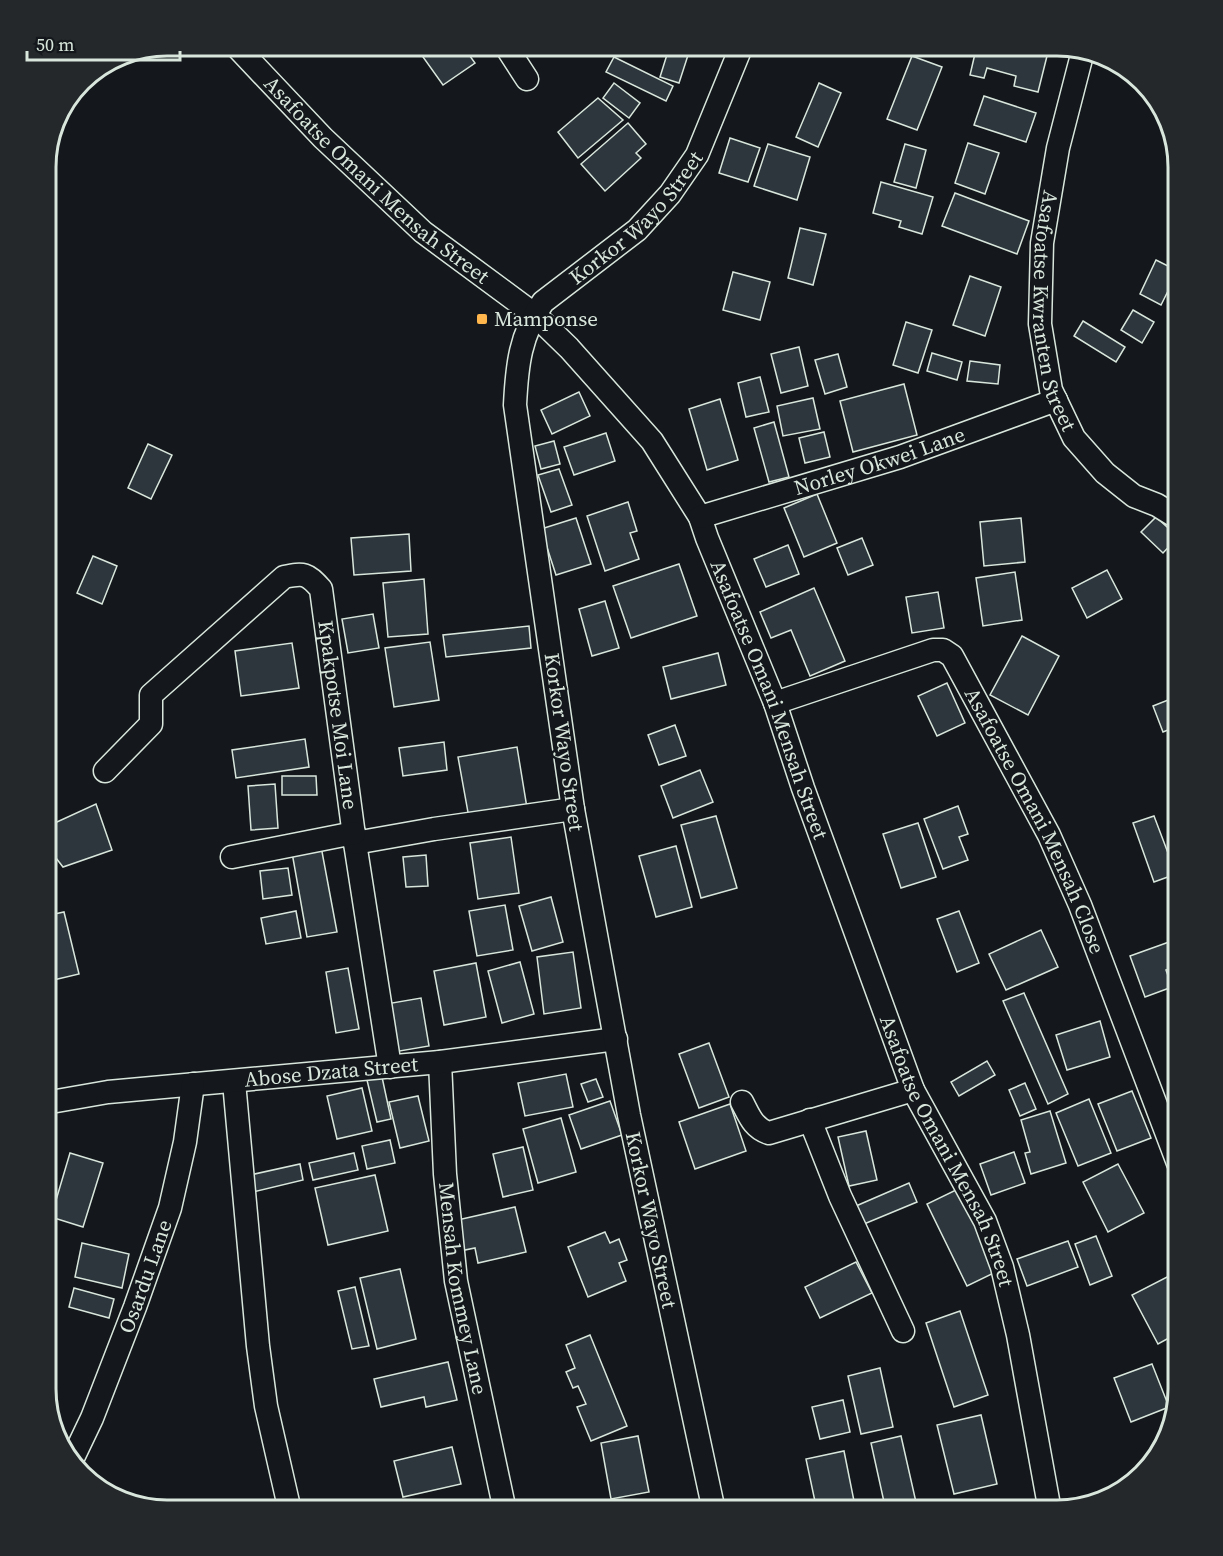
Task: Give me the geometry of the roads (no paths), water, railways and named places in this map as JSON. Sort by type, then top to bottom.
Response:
[{"type":"street","name":"Asafoatse Omani Mensah Street","points":[[245,56],[323,138],[423,232],[534,314],[569,348],[652,441],[700,517],[775,703],[803,788],[913,1090],[985,1221],[1002,1267],[1018,1335],[1048,1500]]},
{"type":"street","points":[[512,56],[527,79]]},
{"type":"street","name":"Korkor Wayo Street","points":[[712,1500],[631,1127],[573,809],[515,405],[522,340],[534,314],[543,302],[637,230],[670,194],[697,155],[738,56]]},
{"type":"street","name":"Asafoatse Kwranten Street","points":[[1081,58],[1059,148],[1042,243],[1040,324],[1051,390],[1074,438],[1105,473],[1134,496],[1168,512]]},
{"type":"street","name":"Norley Okwei Lane","points":[[700,517],[900,457],[1056,400]]},
{"type":"street","name":"Kpakpotse Moi Lane","points":[[105,771],[151,724],[151,694],[284,577],[299,574],[309,576],[321,589],[355,838],[390,1067]]},
{"type":"street","name":"Asafoatse Omani Mensah Close","points":[[775,703],[933,650],[943,650],[952,656],[1049,835],[1088,927],[1168,1138]]},
{"type":"street","points":[[232,857],[573,809]]},
{"type":"street","name":"Abose Dzata Street","points":[[56,1101],[108,1092],[440,1062],[616,1040]]},
{"type":"street","name":"Mensah Kommey Lane","points":[[440,1062],[445,1174],[456,1281],[503,1500]]},
{"type":"street","points":[[234,1082],[261,1366],[270,1424],[287,1500]]},
{"type":"street","name":"Osardu Lane","points":[[75,1453],[92,1418],[131,1318],[170,1208],[185,1142],[193,1084]]},
{"type":"street","points":[[742,1102],[752,1122],[761,1130],[769,1133],[913,1090]]},
{"type":"street","points":[[810,1120],[847,1212],[903,1331]]},
{"type":"place","name":"Mamponse","points":[[482,319]]}]
